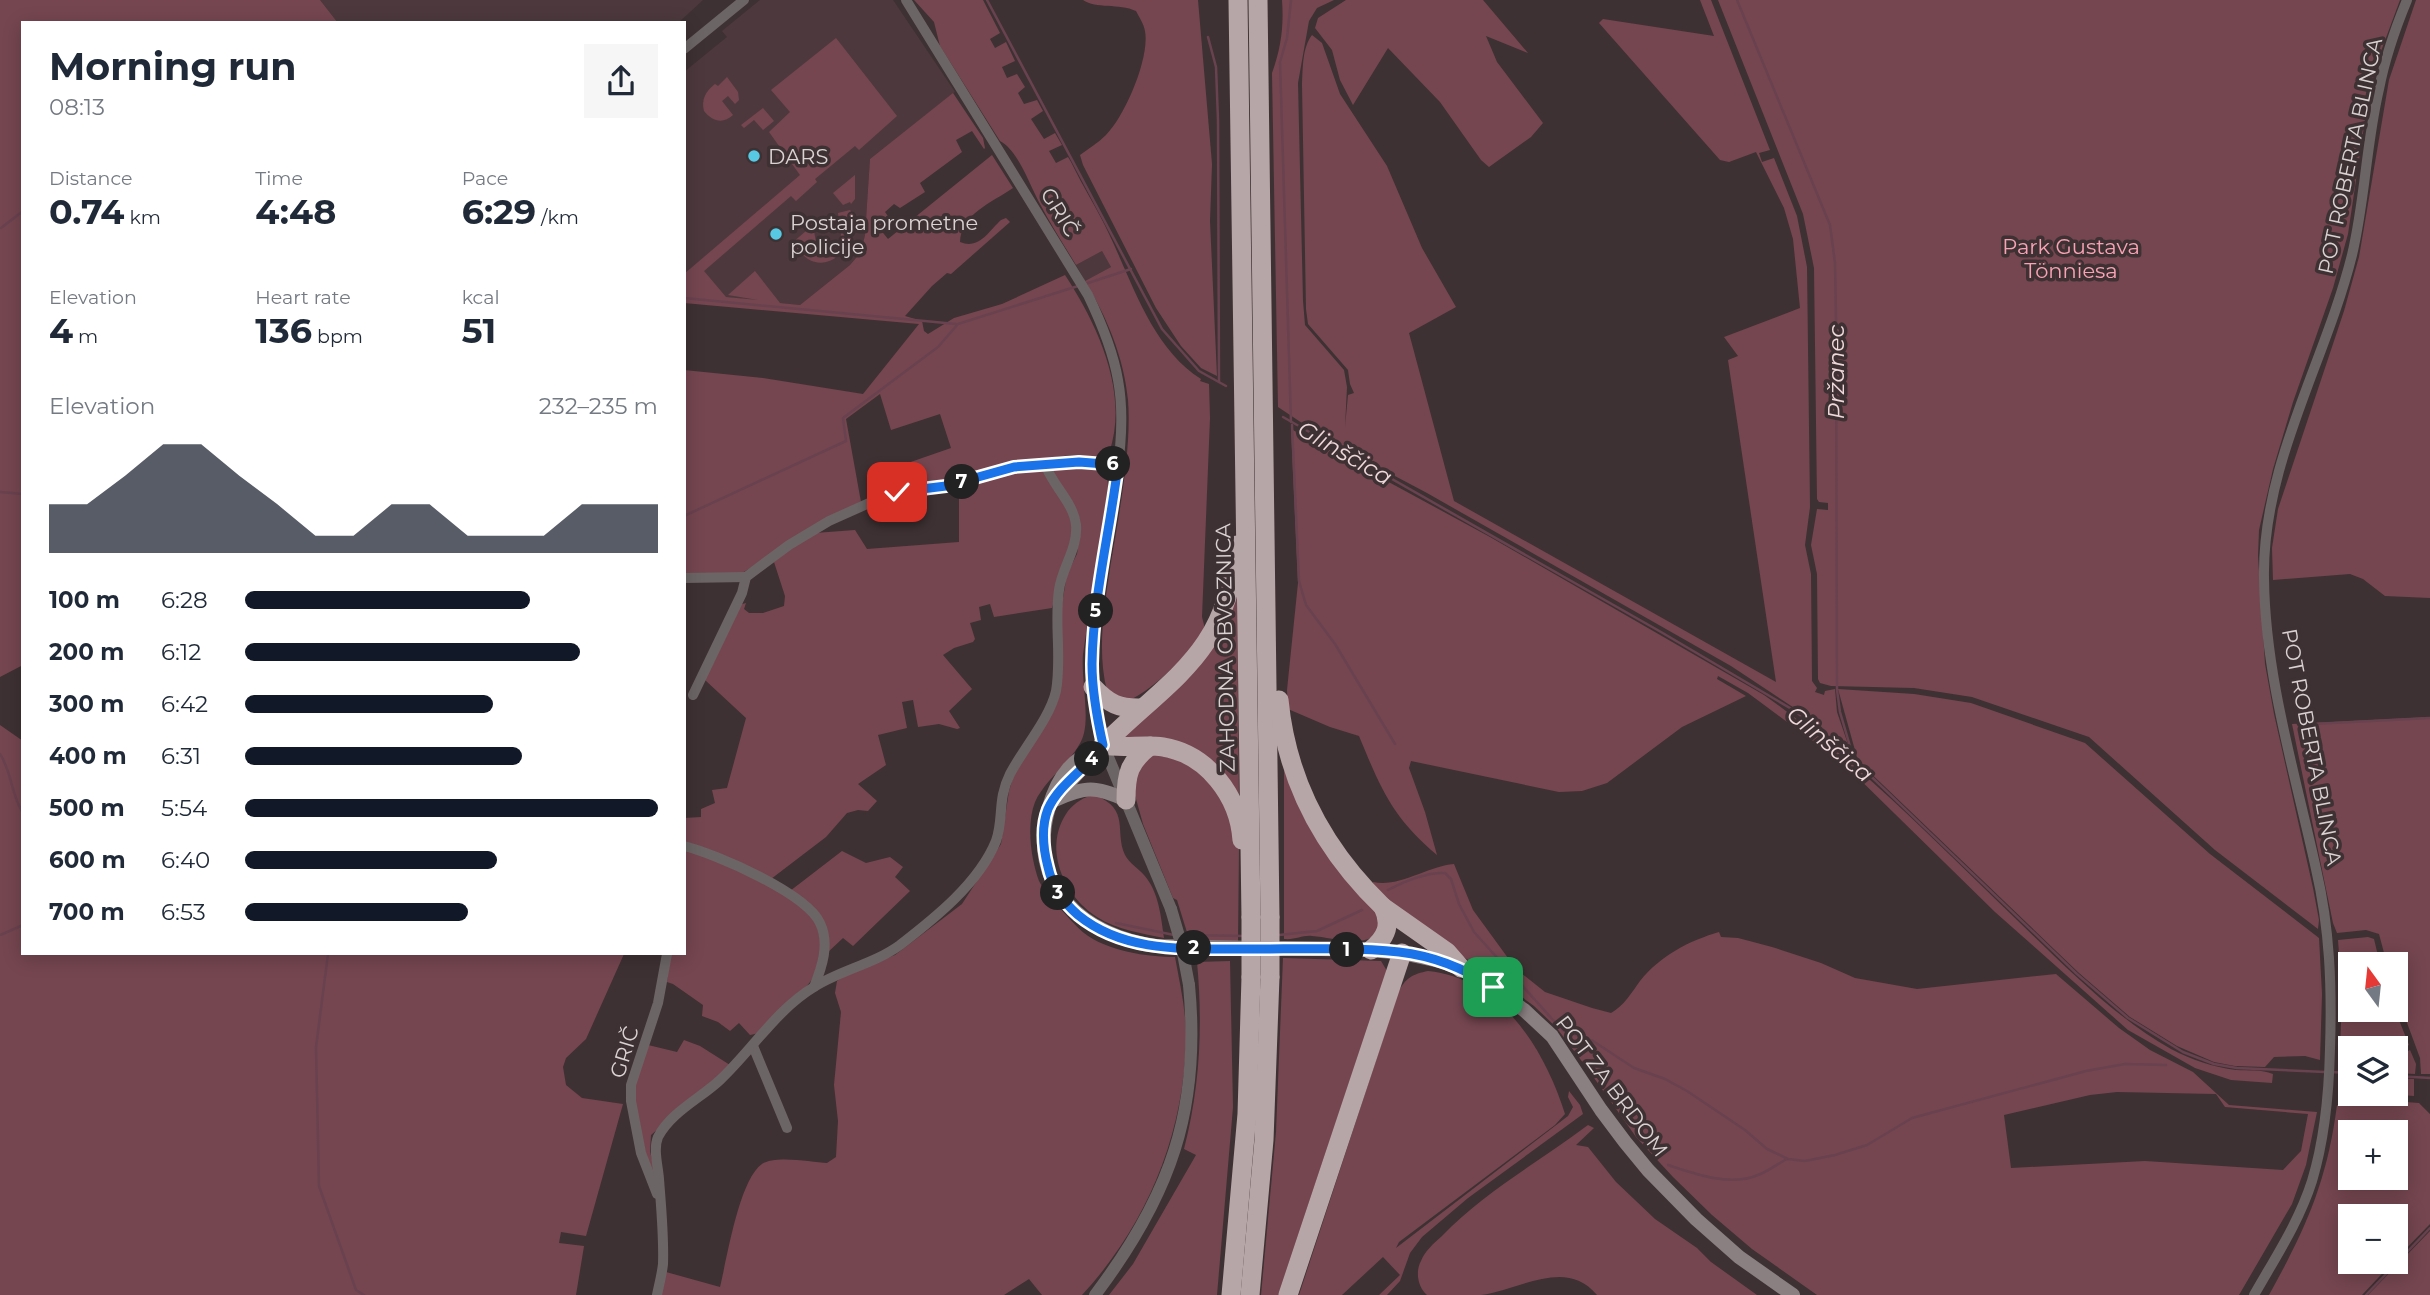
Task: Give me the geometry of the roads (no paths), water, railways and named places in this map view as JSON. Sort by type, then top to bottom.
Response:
[{"type":"highway","name":"ZAHODNA OBVOZNICA","points":[[1238,0],[1251,865],[1261,917]]},
{"type":"highway","name":"ZAHODNA OBVOZNICA","points":[[1250,1295],[1264,1140],[1261,917],[1266,613],[1258,0]]},
{"type":"highway","points":[[1103,745],[1188,666],[1215,629],[1234,566],[1237,514],[1246,485]]},
{"type":"highway","points":[[1266,613],[1275,640],[1284,739],[1300,790],[1313,818],[1354,877],[1383,907],[1447,952],[1461,968]]},
{"type":"highway","points":[[1093,687],[1112,705],[1126,709],[1142,708]]},
{"type":"highway","points":[[1103,745],[1168,748],[1190,756],[1203,765],[1219,781],[1234,805],[1242,847],[1251,865]]},
{"type":"highway","points":[[1126,800],[1129,766],[1150,746]]},
{"type":"highway","points":[[1371,950],[1381,942],[1387,931],[1387,916],[1383,907]]},
{"type":"highway","points":[[1288,1295],[1402,953]]},
{"type":"highway","name":"ZAHODNA OBVOZNICA","points":[[1231,1295],[1261,977]]},
{"type":"main road","points":[[1052,804],[1103,745]]},
{"type":"main road","points":[[1052,804],[1071,793],[1093,788],[1126,800]]},
{"type":"main road","name":"POT ZA BRDOM","points":[[1052,804],[1044,839],[1051,880],[1073,911],[1104,932],[1139,944],[1173,948],[1371,950],[1402,953],[1461,968],[1493,987],[1539,1023],[1559,1046],[1601,1110],[1648,1170],[1739,1258],[1793,1295]]},
{"type":"street","points":[[686,47],[744,0]]},
{"type":"street","name":"GRIČ","points":[[906,0],[1085,290],[1100,321],[1118,379],[1121,406],[1118,465],[1096,613],[1092,664],[1093,687],[1103,745]]},
{"type":"street","name":"POT ROBERTA BLINCA","points":[[2254,1295],[2296,1221],[2308,1193],[2326,1119],[2332,1001],[2328,936],[2317,872],[2274,675],[2265,602],[2265,543],[2277,479],[2352,254],[2378,92],[2387,55],[2407,0]]},
{"type":"street","points":[[686,578],[746,577],[801,537],[876,499],[909,489],[946,486],[992,471],[1045,464],[1098,462],[1118,465]]},
{"type":"street","points":[[657,1295],[663,1264],[657,1156],[660,1135],[672,1120],[720,1080],[778,1017],[814,987],[898,946],[960,892],[990,853],[997,838],[1003,789],[1055,693],[1059,652],[1057,605],[1060,582],[1072,555],[1076,534],[1073,513],[1054,485],[1045,464]]},
{"type":"street","points":[[693,695],[742,593],[746,577]]},
{"type":"street","points":[[1095,1295],[1140,1230],[1158,1196],[1175,1153],[1186,1109],[1191,1071],[1192,1027],[1189,985],[1171,909],[1103,745]]},
{"type":"street","points":[[686,847],[738,867],[777,887],[800,901],[814,914],[821,924],[825,954],[814,987]]},
{"type":"street","name":"GRIČ","points":[[660,1201],[641,1153],[631,1101],[631,1085],[658,1003],[667,955]]},
{"type":"street","points":[[753,1046],[787,1128]]},
{"type":"waterway","name":"Glinščica","points":[[987,0],[1162,329],[1199,371],[1226,386]]},
{"type":"waterway","points":[[1291,0],[1287,38],[1280,62],[1291,422]]},
{"type":"waterway","name":"Pržanec","points":[[1737,0],[1830,225],[1835,263],[1836,320],[1837,690],[1840,712],[1854,760]]},
{"type":"waterway","points":[[1208,37],[1216,67],[1218,120],[1219,382]]},
{"type":"waterway","points":[[1,228],[21,213]]},
{"type":"waterway","points":[[1085,284],[1131,269]]},
{"type":"waterway","points":[[686,515],[846,441],[843,418],[938,347],[958,324],[1078,286]]},
{"type":"waterway","points":[[686,298],[956,324]]},
{"type":"waterway","name":"Glinščica","points":[[1283,417],[1795,711],[1854,760],[2077,974],[2128,1018],[2183,1052],[2214,1064],[2237,1068],[2325,1072]]},
{"type":"waterway","points":[[1292,425],[1299,581],[1306,605],[1335,644],[1395,744]]},
{"type":"waterway","points":[[0,492],[21,494]]},
{"type":"waterway","points":[[2313,724],[2430,718]]},
{"type":"waterway","points":[[0,754],[21,809]]},
{"type":"waterway","name":"Glinščica","points":[[1388,890],[1408,880],[1445,873],[1451,879],[1459,904],[1474,932],[1562,1030],[1593,1041],[1634,1068],[1665,1079],[1687,1091],[1745,1130],[1767,1149],[1788,1159],[1805,1161],[1835,1155],[1867,1145],[1912,1118],[2086,1071],[2125,1064],[2166,1065]]},
{"type":"waterway","points":[[1279,935],[1317,931],[1362,910]]},
{"type":"waterway","points":[[1116,923],[1174,935]]},
{"type":"waterway","points":[[0,935],[21,926]]},
{"type":"waterway","points":[[1185,935],[1244,936]]},
{"type":"waterway","points":[[328,955],[316,1047],[319,1186],[356,1290],[364,1295]]},
{"type":"waterway","name":"Glinščica","points":[[2331,1072],[2338,1072]]},
{"type":"waterway","name":"Glinščica","points":[[2408,1077],[2430,1078]]},
{"type":"waterway","points":[[1668,1165],[1713,1178],[1736,1180],[1766,1172],[1787,1159]]},
{"type":"waterway","points":[[2366,1295],[2430,1228]]},
{"type":"place","name":"DARS","points":[[754,156]]},
{"type":"place","name":"Postaja prometne policije","points":[[776,234]]},
{"type":"park label","name":"Park Gustava Tönniesa","points":[[2071,258]]}]
